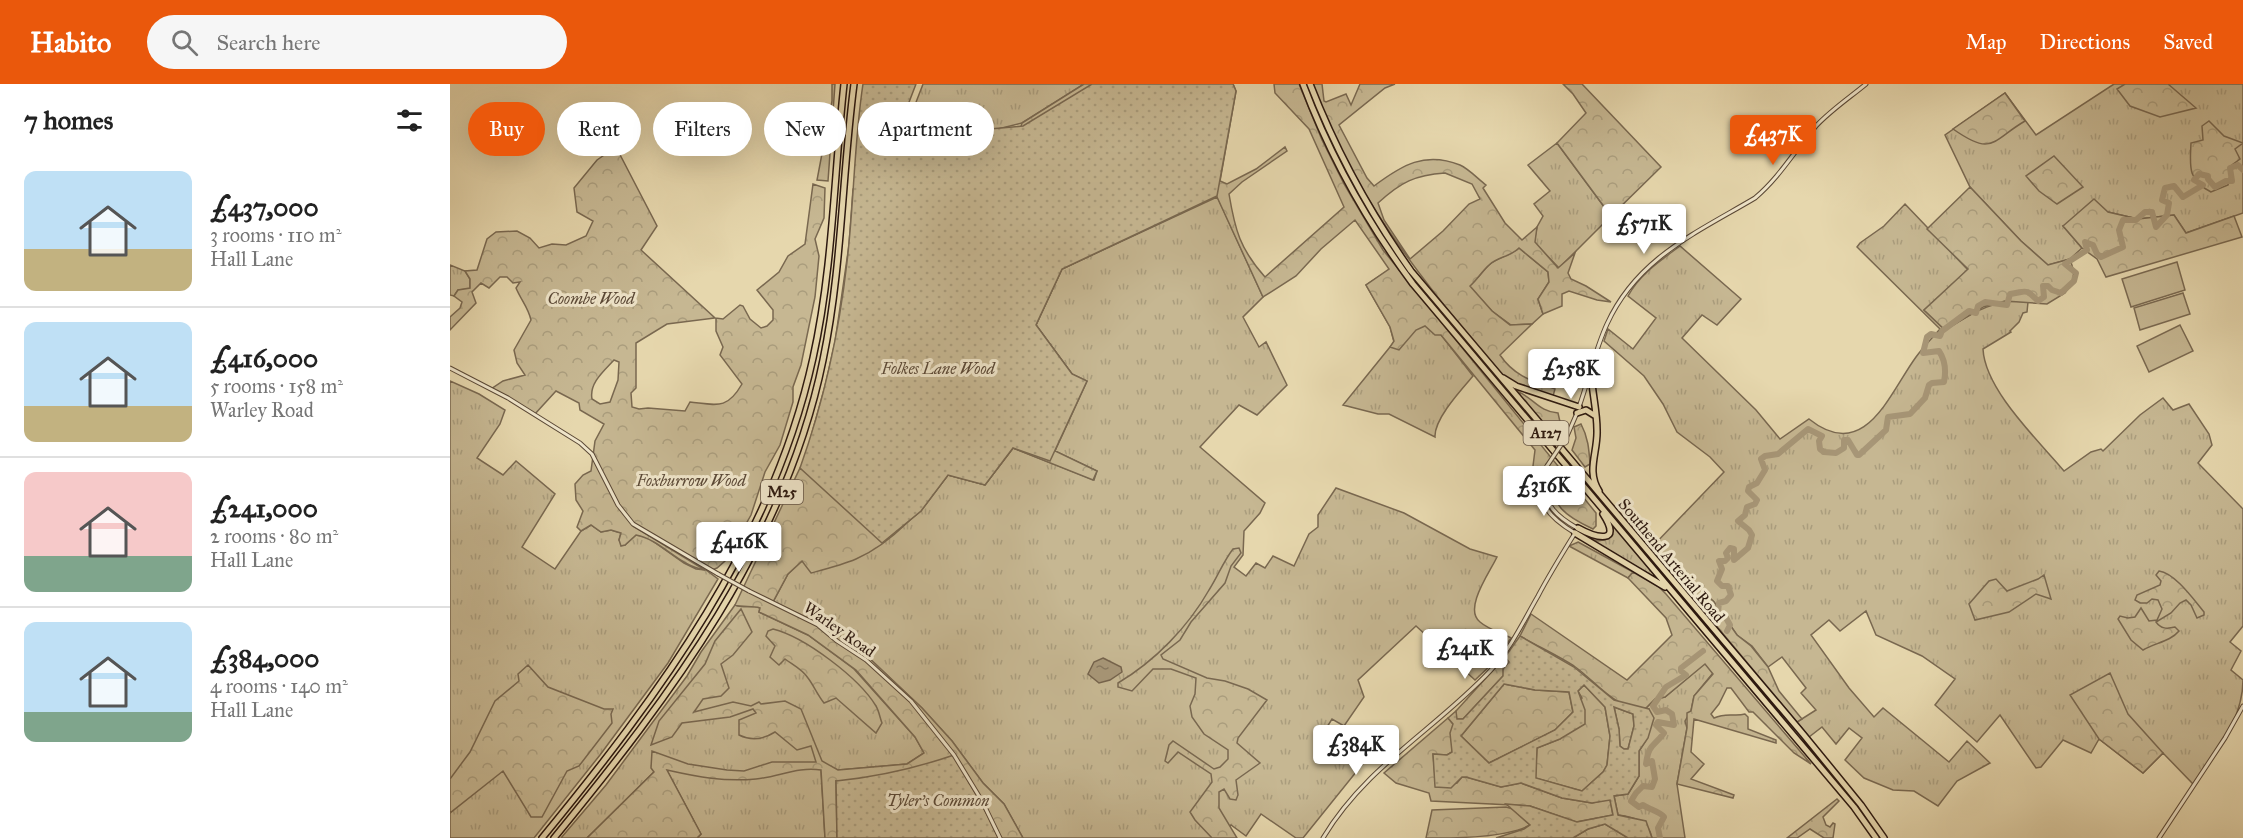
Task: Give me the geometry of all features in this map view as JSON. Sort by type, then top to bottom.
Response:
[{"type":"highway","name":"M25","points":[[542,838],[611,749],[696,630],[739,556],[773,485],[806,387],[821,318],[831,244],[844,84]]},
{"type":"highway","name":"M25","points":[[554,838],[619,755],[698,646],[757,544],[787,479],[811,411],[829,332],[838,268],[854,84]]},
{"type":"highway","name":"Southend Arterial Road","points":[[1303,84],[1326,139],[1356,199],[1396,262],[1438,315],[1854,807],[1876,838]]},
{"type":"highway","name":"Southend Arterial Road","points":[[1310,84],[1325,123],[1373,215],[1425,289],[1803,734],[1861,805],[1884,838]]},
{"type":"highway","name":"A127","points":[[1495,372],[1516,386],[1580,407]]},
{"type":"highway","name":"A127","points":[[1591,372],[1597,439],[1592,476],[1610,508]]},
{"type":"highway","name":"A127","points":[[1577,413],[1589,411],[1596,419]]},
{"type":"highway","points":[[1577,531],[1600,538],[1607,536],[1609,531],[1606,519],[1581,483]]},
{"type":"highway","points":[[1577,531],[1654,579],[1675,596]]},
{"type":"street","points":[[1577,531],[1567,528],[1552,517],[1540,494],[1542,482],[1547,466],[1567,436],[1580,407],[1606,326],[1615,307],[1633,281],[1649,264],[1677,244],[1755,198],[1769,186],[1818,125],[1866,84]]},
{"type":"street","name":"Warley Road","points":[[450,368],[508,398],[580,443],[592,454],[618,505],[633,524],[749,591],[818,625],[866,660],[918,708],[959,761],[1000,838]]},
{"type":"street","points":[[1542,482],[1552,511],[1577,531]]},
{"type":"street","points":[[1567,528],[1571,540]]},
{"type":"street","points":[[1323,838],[1343,808],[1370,777],[1443,715],[1501,659],[1577,531]]},
{"type":"street","points":[[2159,838],[2221,744],[2243,706]]},
{"type":"green space","points":[[832,84],[835,84],[834,102]]},
{"type":"green space","name":"Folkes Lane Wood","points":[[863,84],[916,84],[909,102],[861,102]]},
{"type":"green space","points":[[923,84],[1084,84],[1022,123],[994,130],[994,102],[917,102]]},
{"type":"green space","name":"Folkes Lane Wood","points":[[1084,84],[1233,84],[1236,91],[1220,181],[1227,184],[1256,169],[1285,147],[1287,151],[1242,182],[1229,194],[1244,248],[1265,277],[1344,207],[1309,129],[1275,93],[1274,84],[1299,84],[1322,140],[1344,184],[1383,250],[1596,513],[1596,526],[1593,529],[1583,524],[1561,508],[1553,493],[1549,472],[1541,467],[1537,484],[1539,502],[1532,504],[1530,490],[1535,450],[1441,335],[1435,335],[1425,326],[1416,330],[1399,350],[1390,347],[1394,341],[1390,327],[1366,285],[1389,269],[1355,220],[1321,249],[1296,276],[1263,297],[1217,197],[1062,269],[1036,325],[1072,374],[1087,381],[1055,451],[1097,471],[1093,480],[1013,448],[985,485],[948,475],[907,523],[870,552],[845,563],[811,573],[802,561],[788,574],[773,602],[831,629],[867,656],[922,708],[952,741],[983,783],[1004,804],[1023,838],[971,838],[836,781],[837,838],[825,838],[821,770],[813,769],[756,779],[733,780],[700,777],[667,770],[701,834],[697,838],[587,838],[654,772],[651,768],[652,751],[688,764],[727,770],[744,771],[772,762],[816,762],[811,746],[797,750],[775,732],[757,738],[739,735],[739,720],[756,713],[753,709],[730,717],[682,723],[672,737],[651,745],[659,721],[705,664],[715,641],[741,609],[752,632],[733,655],[721,664],[729,688],[721,696],[703,699],[694,712],[733,702],[751,706],[759,702],[761,704],[785,701],[801,709],[822,761],[838,770],[907,764],[924,753],[915,737],[856,670],[808,635],[759,612],[760,608],[735,605],[800,468],[809,475],[808,447],[835,342],[849,245],[853,189],[980,156],[994,156],[994,152],[1015,147],[1022,123]]},
{"type":"green space","name":"Folkes Lane Wood","points":[[1092,84],[1233,84],[1236,91],[1217,196],[1062,269],[1036,325],[1072,374],[1087,381],[1050,461],[1013,448],[985,485],[948,475],[921,511],[882,543],[800,468],[830,366],[840,315],[858,128],[858,156],[994,156],[994,129],[1023,126]]},
{"type":"green space","points":[[1313,84],[1322,84],[1324,101],[1346,94],[1351,105],[1360,84],[1395,84],[1385,88],[1339,125],[1367,178],[1374,186],[1414,162],[1436,159],[1460,165],[1486,185],[1483,188],[1505,223],[1522,240],[1537,227],[1535,242],[1558,268],[1575,253],[1568,273],[1571,279],[1611,302],[1569,291],[1562,294],[1562,306],[1543,314],[1538,299],[1549,282],[1548,272],[1519,248],[1492,262],[1470,286],[1492,311],[1510,325],[1532,324],[1500,355],[1517,373],[1555,389],[1553,396],[1511,381],[1499,373],[1487,360],[1417,270],[1376,211],[1341,150]],"holes":[[[1445,173],[1472,184],[1480,199],[1469,204],[1443,231],[1410,259],[1384,220],[1378,203],[1401,185],[1425,176]]]},
{"type":"green space","points":[[1563,84],[1582,84],[1661,167],[1611,216],[1557,143],[1586,113]]},
{"type":"green space","points":[[2114,84],[2243,84],[2243,213],[2186,233],[2174,215],[2138,219],[2108,212],[2063,226],[2082,248],[2070,259],[2048,265],[2021,241],[1970,187],[1945,135],[2005,93],[2036,135]]},
{"type":"green space","points":[[2125,84],[2168,84],[2196,108],[2160,117],[2130,106],[2117,89]]},
{"type":"green space","points":[[2005,93],[2025,121],[1998,140],[1984,144],[1966,138],[1953,129]]},
{"type":"green space","points":[[2209,121],[2224,136],[2243,143],[2235,149],[2240,159],[2232,165],[2228,185],[2211,192],[2198,183],[2194,177],[2190,159],[2191,143],[2203,140],[2202,126]]},
{"type":"green space","points":[[1557,143],[1611,216],[1559,268],[1534,242],[1537,227],[1543,216],[1534,204],[1550,191],[1528,165]]},
{"type":"green space","points":[[603,156],[621,156],[657,226],[641,250],[715,318],[667,324],[636,343],[636,388],[631,393],[632,407],[685,411],[690,402],[720,404],[726,402],[737,392],[742,384],[720,355],[723,347],[716,331],[716,318],[723,319],[740,305],[743,306],[750,319],[761,328],[773,320],[773,310],[757,290],[779,272],[788,256],[805,244],[813,184],[825,188],[824,218],[815,239],[819,256],[815,297],[801,365],[793,387],[793,402],[780,445],[765,472],[751,515],[725,561],[712,570],[633,526],[705,570],[686,564],[645,538],[636,535],[621,546],[619,540],[621,533],[611,530],[601,532],[591,525],[581,531],[577,527],[583,511],[576,500],[575,484],[583,475],[591,471],[595,441],[604,424],[580,410],[579,403],[556,391],[534,415],[491,389],[503,381],[525,375],[517,363],[514,350],[531,320],[516,288],[520,282],[513,283],[507,277],[500,277],[489,288],[481,283],[472,292],[476,303],[450,330],[450,317],[460,308],[462,302],[454,296],[458,290],[470,288],[470,279],[465,271],[477,270],[487,239],[496,232],[517,231],[530,238],[539,248],[552,244],[566,245],[586,236],[593,221],[577,212],[574,188],[597,160]],"holes":[[[614,360],[619,362],[618,380],[610,402],[600,404],[592,399],[595,383]]]},
{"type":"green space","points":[[822,156],[830,156],[828,181],[817,180]]},
{"type":"green space","points":[[2054,156],[2083,187],[2057,204],[2039,191],[2026,176]]},
{"type":"green space","points":[[1970,187],[2021,241],[2048,265],[2070,259],[2074,272],[2072,283],[2065,293],[2047,304],[2005,301],[1983,307],[1945,330],[1924,310],[1968,269],[1927,229]]},
{"type":"green space","points":[[1217,196],[1263,297],[1243,317],[1259,347],[1266,342],[1287,385],[1257,415],[1239,405],[1200,447],[1265,503],[1260,513],[1244,531],[1243,555],[1234,567],[1246,576],[1256,563],[1265,568],[1273,556],[1294,566],[1309,534],[1318,527],[1318,515],[1336,488],[1404,513],[1470,549],[1497,557],[1484,581],[1474,608],[1480,622],[1511,638],[1495,661],[1475,680],[1416,626],[1358,680],[1364,697],[1344,726],[1332,719],[1327,727],[1373,751],[1303,838],[1296,838],[1261,814],[1246,836],[1231,825],[1218,838],[1023,838],[1004,804],[983,783],[952,741],[922,708],[867,656],[831,629],[773,602],[788,574],[802,561],[882,543],[921,511],[948,475],[985,485],[1013,448],[1094,480],[1097,471],[1055,451],[1072,374],[1036,325],[1062,269]]},
{"type":"green space","points":[[2094,199],[2108,212],[2138,219],[2174,215],[2186,233],[2234,216],[2242,237],[2106,277],[2097,259],[2082,248],[2063,226]]},
{"type":"green space","points":[[1905,204],[1968,270],[1924,310],[1945,330],[1995,304],[2028,302],[2027,312],[2023,313],[2011,332],[1983,349],[1986,365],[1993,381],[2014,414],[2064,471],[2091,452],[2101,449],[2103,451],[2140,415],[2163,398],[2173,410],[2189,404],[2209,434],[2212,445],[2198,463],[2243,509],[2243,626],[2230,642],[2241,651],[2231,670],[2243,680],[2242,695],[2233,722],[2194,785],[2163,753],[2143,773],[2099,739],[2091,753],[2063,740],[2041,767],[2036,768],[2000,715],[1977,742],[1935,705],[1955,679],[1922,656],[1876,635],[1866,611],[1840,631],[1829,620],[1811,635],[1849,688],[1874,717],[1883,708],[1949,762],[1967,741],[1990,763],[1957,781],[1938,806],[1914,791],[1893,790],[1864,778],[1845,760],[1862,738],[1849,728],[1836,744],[1822,727],[1809,737],[1797,722],[1816,710],[1801,693],[1806,688],[1782,657],[1768,667],[1752,646],[1737,635],[1714,602],[1692,581],[1675,575],[1651,548],[1724,472],[1710,457],[1677,432],[1663,404],[1644,376],[1604,341],[1608,329],[1633,349],[1656,318],[1628,296],[1638,281],[1680,246],[1741,299],[1717,325],[1702,315],[1682,338],[1756,410],[1780,439],[1809,419],[1829,431],[1846,434],[1860,429],[1873,419],[1885,405],[1919,353],[1940,329],[1857,247],[1884,226]]},
{"type":"green space","points":[[1519,248],[1548,272],[1549,282],[1538,299],[1543,314],[1532,324],[1511,325],[1492,311],[1469,286],[1492,262]]},
{"type":"green space","points":[[2177,262],[2185,290],[2131,307],[2122,279]]},
{"type":"green space","points":[[450,265],[465,271],[470,279],[470,289],[458,290],[454,296],[450,295]]},
{"type":"green space","points":[[1390,269],[1473,376],[1443,413],[1435,437],[1389,414],[1378,414],[1343,405],[1394,342],[1390,327],[1366,285]]},
{"type":"green space","points":[[2183,293],[2190,314],[2140,330],[2134,308]]},
{"type":"green space","points":[[2180,325],[2193,351],[2149,372],[2137,346]]},
{"type":"green space","points":[[450,381],[479,394],[505,410],[500,424],[477,458],[503,475],[516,461],[555,494],[522,547],[555,569],[581,531],[591,525],[601,532],[611,530],[621,533],[619,540],[625,545],[636,535],[647,537],[684,563],[696,569],[706,570],[718,579],[668,663],[600,755],[534,838],[450,838]]},
{"type":"green space","points":[[1519,392],[1542,408],[1558,413],[1564,427],[1557,438],[1520,397]]},
{"type":"green space","points":[[1581,424],[1587,438],[1589,453],[1590,464],[1585,467],[1572,450],[1576,438],[1574,427]]},
{"type":"green space","points":[[1611,522],[1659,580],[1587,538],[1598,541],[1608,539],[1613,530]]},
{"type":"green space","points":[[1578,542],[1633,572],[1628,578],[1569,546]]},
{"type":"green space","points":[[1239,548],[1241,553],[1231,566],[1225,583],[1191,622],[1180,640],[1161,655],[1163,659],[1207,678],[1248,689],[1267,700],[1238,738],[1237,743],[1260,763],[1236,780],[1238,795],[1236,800],[1230,799],[1224,789],[1219,792],[1219,808],[1237,838],[1212,838],[1190,812],[1212,782],[1211,774],[1178,752],[1168,763],[1165,761],[1169,745],[1173,741],[1214,769],[1220,767],[1228,759],[1228,750],[1204,734],[1192,717],[1190,706],[1195,694],[1196,678],[1171,669],[1153,669],[1132,691],[1118,687],[1118,683],[1158,654],[1181,630],[1201,604],[1229,554],[1233,549]]},
{"type":"green space","points":[[1651,548],[1675,575],[1692,581],[1714,602],[1737,635],[1751,646],[1768,667],[1779,691],[1802,719],[1797,722]]},
{"type":"green space","points":[[2159,571],[2178,582],[2190,594],[2204,615],[2197,618],[2186,600],[2180,603],[2171,613],[2156,622],[2162,627],[2175,627],[2179,631],[2167,640],[2143,650],[2131,640],[2118,619],[2120,616],[2135,617],[2141,608],[2149,621],[2157,620],[2162,609],[2158,600],[2152,599],[2147,603],[2140,603],[2135,600],[2137,595],[2160,585],[2161,581],[2156,575]]},
{"type":"green space","points":[[1633,572],[1659,587],[1666,594],[1811,764],[1794,753],[1753,712],[1749,712],[1731,688],[1727,688],[1711,714],[1714,718],[1723,715],[1745,714],[1748,717],[1748,729],[1776,740],[1776,743],[1694,719],[1691,752],[1704,764],[1691,779],[1734,795],[1733,798],[1677,784],[1687,728],[1687,713],[1691,711],[1694,696],[1713,674],[1705,664],[1665,697],[1655,699],[1646,708],[1635,707],[1615,700],[1574,666],[1520,636],[1531,614],[1627,680],[1672,635],[1666,618],[1628,578]]},
{"type":"green space","points":[[2044,575],[2051,599],[2036,594],[2009,612],[1975,620],[1969,604],[1989,581],[1996,579],[2007,591]]},
{"type":"green space","points":[[735,605],[760,608],[759,612],[808,635],[854,669],[915,737],[924,753],[907,764],[821,770],[825,838],[697,838],[701,834],[663,763],[587,838],[561,838],[606,785],[687,676],[701,652]]},
{"type":"green space","points":[[773,629],[786,633],[815,649],[857,683],[878,710],[882,723],[876,733],[836,698],[824,703],[808,678],[797,667],[785,659],[779,665],[770,657],[775,646],[766,636],[768,631]]},
{"type":"green space","points":[[1520,636],[1574,667],[1614,700],[1649,709],[1654,718],[1648,738],[1639,751],[1639,776],[1628,794],[1614,796],[1618,815],[1646,821],[1652,838],[1628,838],[1605,824],[1588,829],[1573,838],[1496,838],[1530,825],[1506,804],[1530,806],[1577,822],[1613,815],[1610,800],[1592,803],[1562,798],[1521,783],[1501,787],[1466,777],[1462,777],[1451,788],[1435,787],[1433,754],[1447,755],[1452,752],[1450,733],[1453,724],[1448,718],[1456,711],[1457,719],[1463,719],[1503,676],[1503,669],[1509,662],[1505,657]],"holes":[[[1504,684],[1535,690],[1569,692],[1573,712],[1555,730],[1489,763],[1461,736]],[[1584,685],[1605,707],[1610,736],[1607,765],[1603,772],[1582,791],[1536,778],[1537,748],[1560,739],[1585,724],[1585,710],[1578,691]],[[1614,707],[1633,714],[1634,726],[1628,749],[1620,746]]]},
{"type":"green space","points":[[1505,657],[1509,662],[1503,676],[1463,719],[1457,719],[1456,711]]},
{"type":"green space","points":[[1705,663],[1713,673],[1694,696],[1691,711],[1685,721],[1687,728],[1677,784],[1685,838],[1652,838],[1648,828],[1640,821],[1618,815],[1614,796],[1628,794],[1639,776],[1639,751],[1648,737],[1649,709],[1646,708],[1655,699],[1665,697]]},
{"type":"green space","points":[[528,665],[548,687],[604,709],[613,709],[612,723],[579,766],[567,771],[542,817],[531,817],[503,771],[450,813],[450,779],[470,752],[495,701],[519,681],[518,674]]},
{"type":"green space","points":[[2110,673],[2128,714],[2163,753],[2143,773],[2099,739],[2070,695]]},
{"type":"green space","points":[[1504,684],[1535,690],[1569,692],[1573,712],[1555,730],[1489,763],[1461,736]]},
{"type":"green space","points":[[1584,685],[1605,707],[1610,736],[1607,765],[1603,772],[1582,791],[1535,778],[1537,748],[1560,739],[1582,698],[1578,691]]},
{"type":"green space","points":[[1614,707],[1633,714],[1634,726],[1628,749],[1620,746]]},
{"type":"green space","points":[[1448,718],[1453,724],[1452,752],[1447,755],[1433,754],[1436,787],[1457,783],[1462,777],[1501,787],[1521,783],[1562,798],[1592,803],[1610,799],[1613,815],[1576,822],[1530,806],[1431,801],[1429,793],[1396,783],[1384,773]]},
{"type":"green space","name":"Tyler's Common","points":[[954,755],[1000,838],[837,838],[836,781],[896,771]]},
{"type":"green space","points":[[1837,799],[1839,801],[1823,817],[1826,825],[1830,827],[1833,823],[1835,824],[1833,838],[1824,838],[1810,829],[1797,838],[1787,838]]},
{"type":"green space","points":[[1506,807],[1513,809],[1530,825],[1508,833],[1494,835],[1426,838],[1432,810]]},
{"type":"green space","points":[[1605,824],[1628,838],[1573,838],[1588,829]]},
{"type":"water","points":[[1103,658],[1121,667],[1122,672],[1110,680],[1099,683],[1088,674],[1094,662]]},
{"type":"waterway","points":[[1727,631],[1730,625],[1725,616],[1718,612],[1719,603],[1726,601],[1731,595],[1728,586],[1722,586],[1717,581],[1722,569],[1719,561],[1725,561],[1728,558],[1726,553],[1730,548],[1734,549],[1734,560],[1748,548],[1752,535],[1738,521],[1745,515],[1747,507],[1755,504],[1757,500],[1748,491],[1749,487],[1757,483],[1765,470],[1761,459],[1778,454],[1808,429],[1822,436],[1819,441],[1820,449],[1824,452],[1836,453],[1844,448],[1844,440],[1848,440],[1859,455],[1886,430],[1888,417],[1910,414],[1925,398],[1929,385],[1944,382],[1943,358],[1939,351],[1923,353],[1927,337],[1931,334],[1940,336],[1942,331],[1969,311],[1976,313],[1978,306],[1985,302],[2007,305],[2010,294],[2025,292],[2038,301],[2044,297],[2043,286],[2048,286],[2061,293],[2074,281],[2076,273],[2065,264],[2087,250],[2085,242],[2093,245],[2101,257],[2123,247],[2119,230],[2123,220],[2136,220],[2145,212],[2152,212],[2156,227],[2167,215],[2169,203],[2162,200],[2165,188],[2174,186],[2183,197],[2203,185],[2194,180],[2199,174],[2208,176],[2215,187],[2226,181],[2232,181],[2230,168],[2238,165],[2243,170]]},
{"type":"waterway","points":[[1660,838],[1658,828],[1664,817],[1643,805],[1639,807],[1631,801],[1643,786],[1652,787],[1655,779],[1652,761],[1646,764],[1650,749],[1664,733],[1656,725],[1658,722],[1674,725],[1672,714],[1666,710],[1657,712],[1653,706],[1666,687],[1686,675],[1681,668],[1703,651]]},
{"type":"park label","name":"Coombe Wood","points":[[591,298]]},
{"type":"park label","name":"Foxburrow Wood","points":[[691,480]]}]
